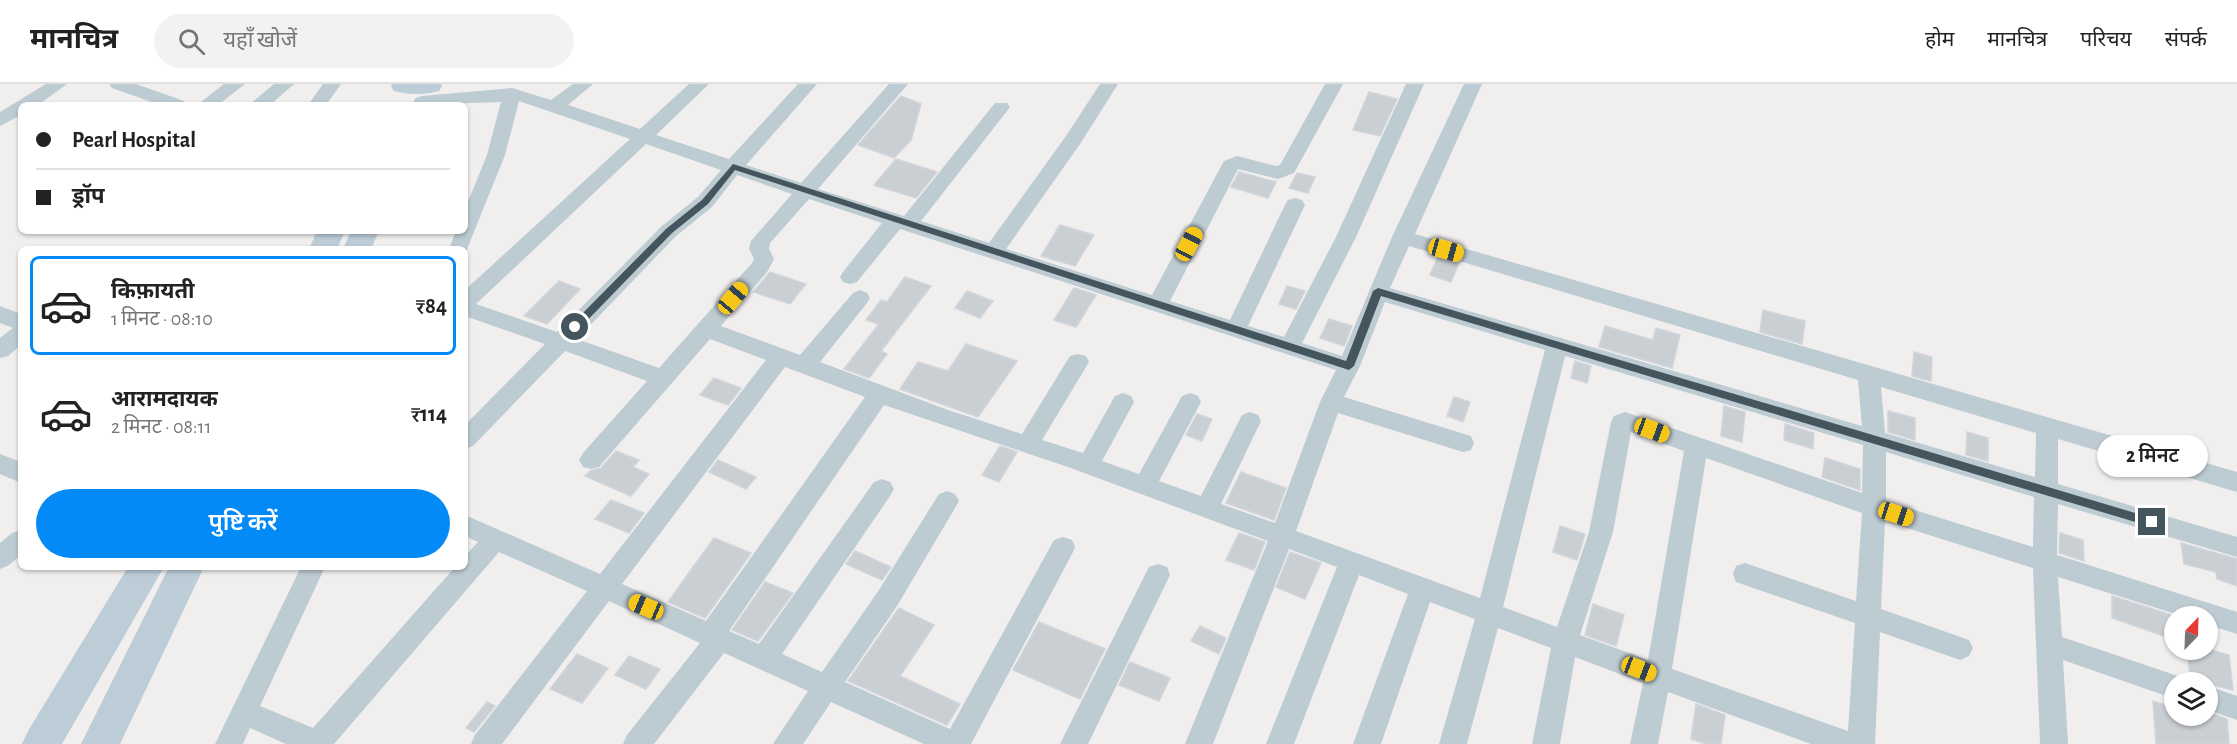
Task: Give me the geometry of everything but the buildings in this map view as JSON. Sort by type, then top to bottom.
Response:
[{"type":"main road","points":[[401,92],[426,94]]},
{"type":"main road","points":[[40,744],[145,570]]},
{"type":"main road","points":[[100,744],[186,570]]},
{"type":"street","points":[[29,102],[58,84]]},
{"type":"street","points":[[118,84],[151,101],[176,84]]},
{"type":"street","points":[[210,102],[236,84]]},
{"type":"street","points":[[262,102],[285,84]]},
{"type":"street","points":[[319,102],[332,84]]},
{"type":"street","points":[[468,299],[700,84]]},
{"type":"street","points":[[468,437],[669,231],[705,202],[733,167],[808,84]]},
{"type":"street","points":[[591,460],[760,267],[764,260],[759,249],[762,242],[899,84]]},
{"type":"street","points":[[994,251],[1073,140],[1109,84]]},
{"type":"street","points":[[1158,304],[1231,165],[1237,162],[1278,173],[1287,169],[1334,84]]},
{"type":"street","points":[[1290,346],[1346,237],[1415,84]]},
{"type":"street","points":[[1199,744],[1282,536],[1331,402],[1349,366],[1402,237],[1473,84]]},
{"type":"street","points":[[555,107],[579,86]]},
{"type":"street","points":[[426,94],[512,94],[807,192],[1349,366]]},
{"type":"street","points":[[468,226],[496,154],[512,94]]},
{"type":"street","points":[[850,277],[902,222],[1001,107]]},
{"type":"street","points":[[0,120],[18,109]]},
{"type":"street","points":[[1236,329],[1295,205]]},
{"type":"street","points":[[1402,237],[2237,482]]},
{"type":"street","points":[[1378,291],[1874,441],[2237,547]]},
{"type":"street","points":[[805,365],[860,298]]},
{"type":"street","points":[[468,309],[664,378]]},
{"type":"street","points":[[0,314],[18,322]]},
{"type":"street","points":[[707,329],[941,417],[1088,465],[1207,508],[1489,614],[1847,744]]},
{"type":"street","points":[[0,350],[18,335]]},
{"type":"street","points":[[1453,744],[1489,614],[1557,346]]},
{"type":"street","points":[[484,744],[560,648],[603,588],[781,356]]},
{"type":"street","points":[[1027,445],[1078,362]]},
{"type":"street","points":[[1861,744],[1874,507],[1874,441],[1869,374]]},
{"type":"street","points":[[637,744],[715,637],[879,394]]},
{"type":"street","points":[[1088,465],[1123,402]]},
{"type":"street","points":[[1145,486],[1190,402]]},
{"type":"street","points":[[1331,402],[1463,443]]},
{"type":"street","points":[[1207,508],[1250,421]]},
{"type":"street","points":[[1546,744],[1565,642],[1601,532],[1622,422],[1874,507],[2237,624]]},
{"type":"street","points":[[2047,427],[2045,562],[2054,744]]},
{"type":"street","points":[[1644,744],[1658,676],[1696,446]]},
{"type":"street","points":[[764,659],[882,489]]},
{"type":"street","points":[[787,744],[888,598],[947,501]]},
{"type":"street","points":[[468,526],[955,744],[1063,547]]},
{"type":"street","points":[[244,712],[307,740],[316,741],[322,738],[495,539]]},
{"type":"street","points":[[0,558],[18,543]]},
{"type":"street","points":[[1280,744],[1351,562]]},
{"type":"street","points":[[229,744],[312,570]]},
{"type":"street","points":[[1074,744],[1158,574]]},
{"type":"street","points":[[1745,574],[1960,648]]},
{"type":"street","points":[[1367,744],[1423,588]]},
{"type":"street","points":[[2049,644],[2164,683]]},
{"type":"street","points":[[2218,701],[2237,708]]},
{"type":"route","points":[[575,327],[669,231],[705,202],[733,167],[1349,366],[1378,291],[2152,522]]}]
